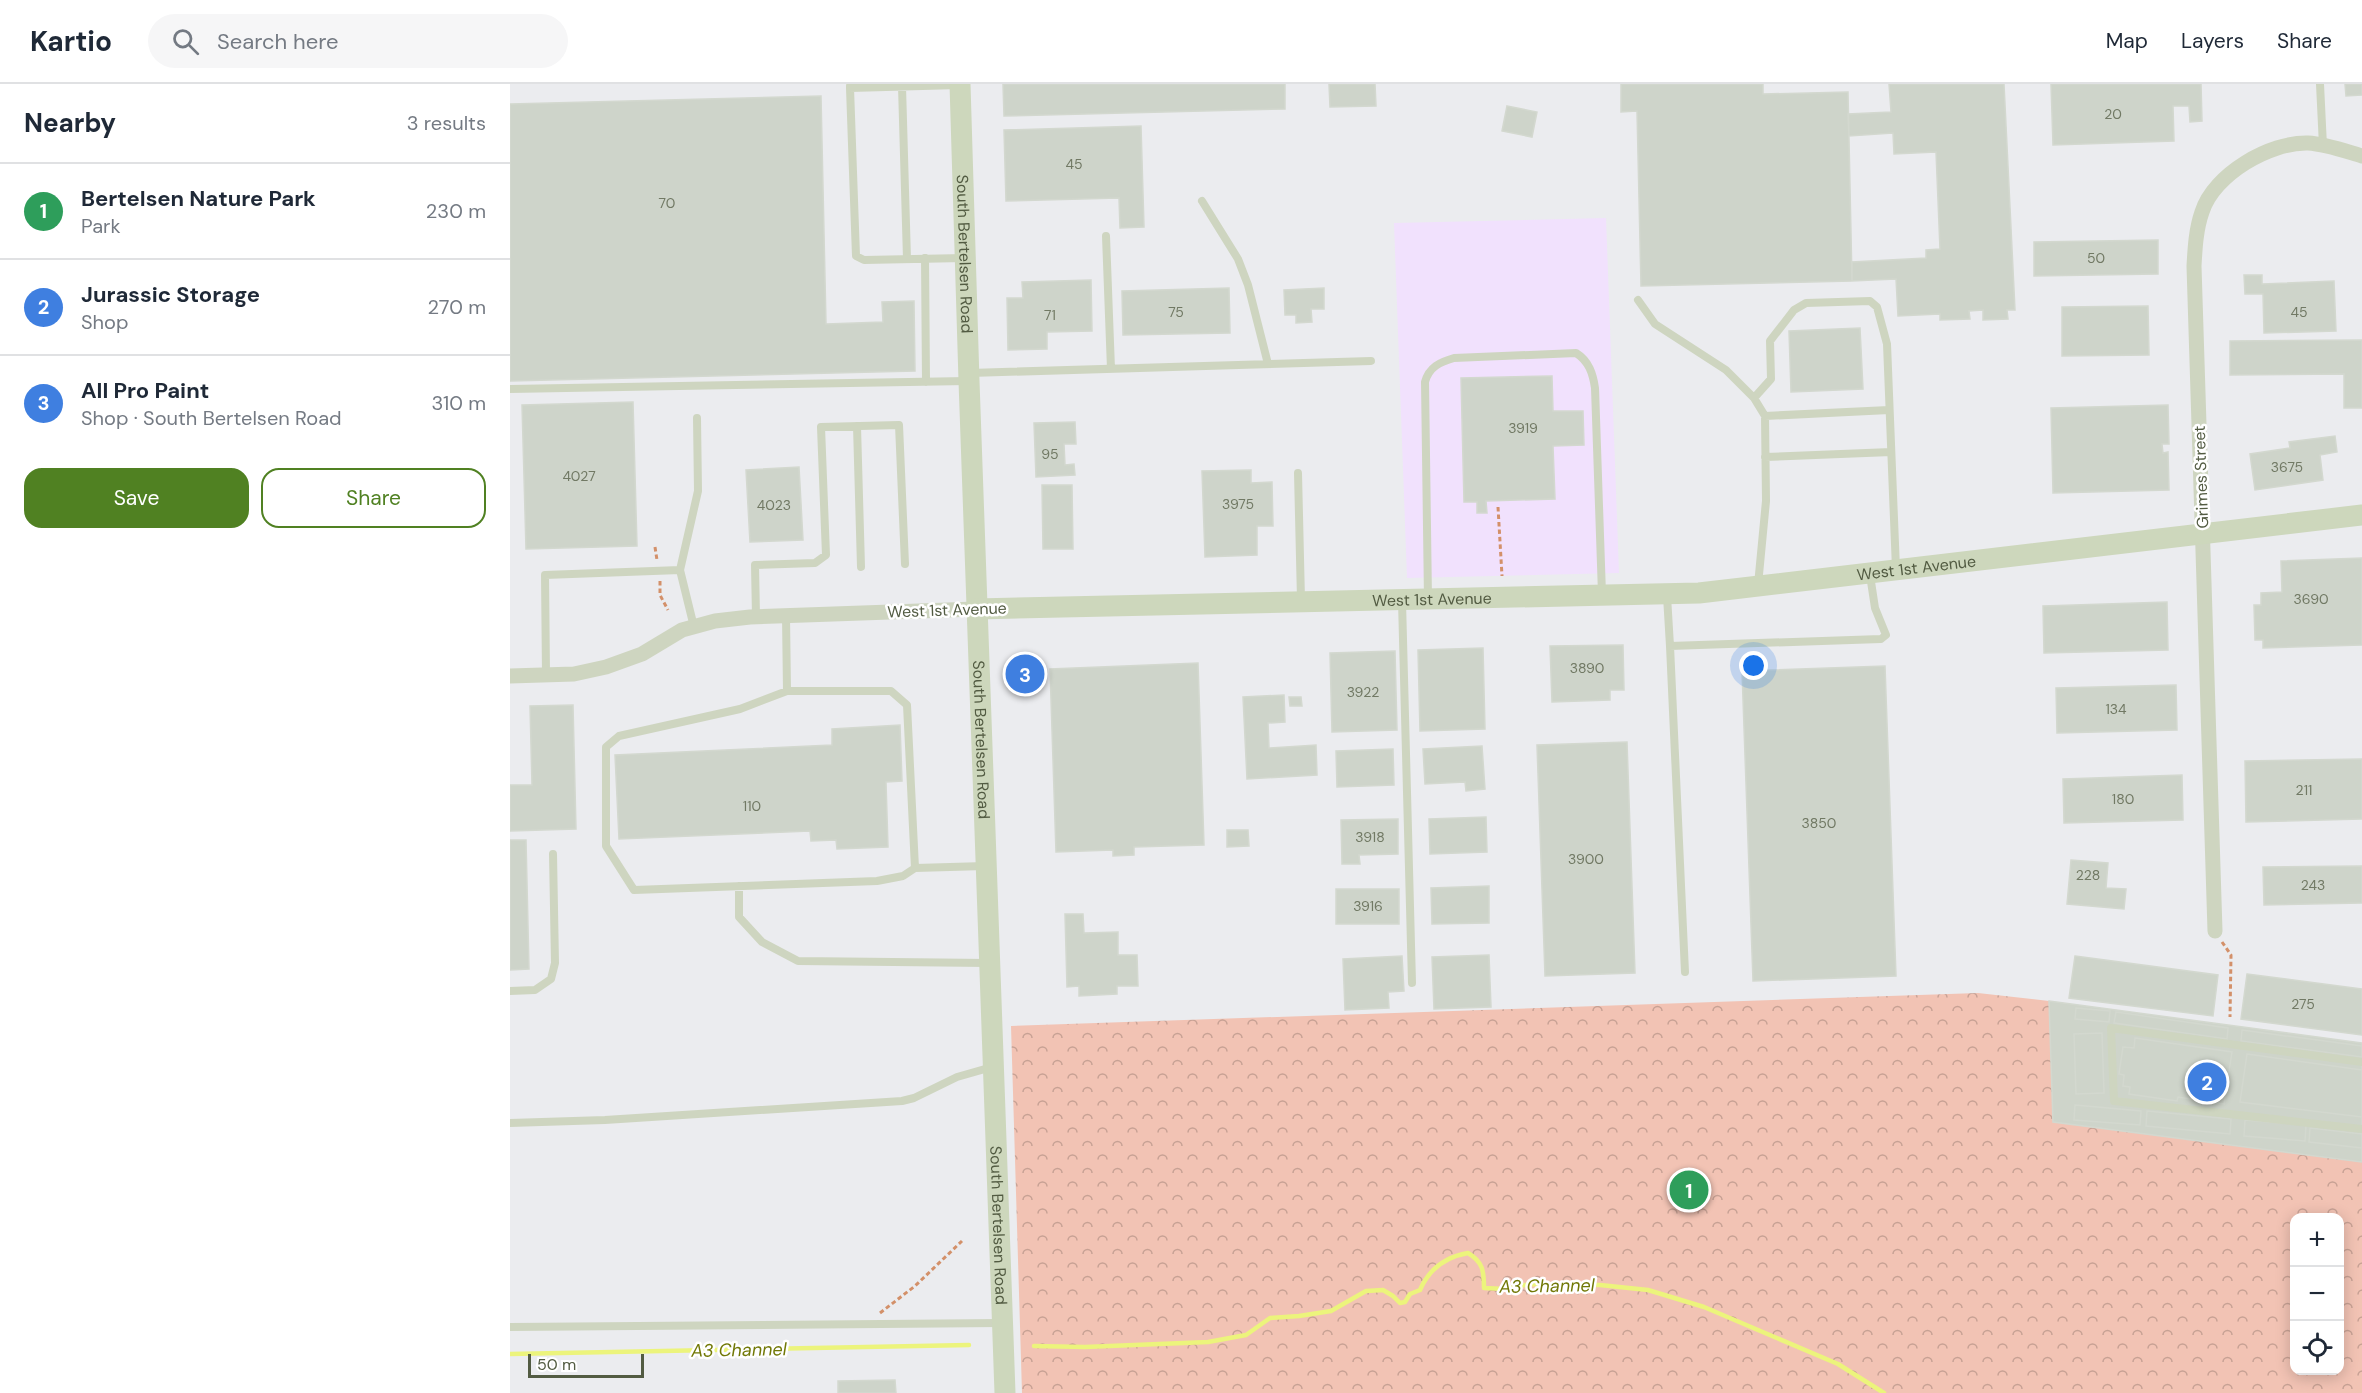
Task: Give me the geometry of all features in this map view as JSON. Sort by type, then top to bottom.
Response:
[{"type":"street","name":"South Bertelsen Road","points":[[960,84],[976,609],[1005,1393]]},
{"type":"street","name":"Grimes Street","points":[[2215,931],[2194,266],[2202,210],[2216,187],[2242,164],[2275,149],[2308,143],[2362,156]]},
{"type":"street","name":"West 1st Avenue","points":[[510,676],[574,674],[606,667],[642,654],[682,630],[715,621],[756,617],[976,609],[1667,594],[1758,587],[2362,515]]},
{"type":"lane","points":[[960,84],[850,86],[856,256],[864,260],[965,258]]},
{"type":"lane","points":[[2320,84],[2323,146]]},
{"type":"lane","points":[[902,86],[907,259]]},
{"type":"lane","points":[[1202,201],[1238,258],[1248,285],[1268,364]]},
{"type":"lane","points":[[1106,236],[1111,369]]},
{"type":"lane","points":[[925,258],[926,382]]},
{"type":"lane","points":[[1638,300],[1655,324],[1726,370],[1754,399],[1765,416],[1766,501],[1758,587]]},
{"type":"lane","points":[[1754,399],[1771,379],[1770,341],[1794,310],[1806,303],[1869,301],[1877,307],[1887,344],[1896,571]]},
{"type":"lane","points":[[1428,599],[1425,382],[1427,374],[1443,361],[1454,358],[1576,354],[1584,358],[1594,376],[1602,596]]},
{"type":"lane","points":[[510,389],[926,382],[969,377],[1111,369],[1371,361]]},
{"type":"lane","points":[[1765,416],[1889,410]]},
{"type":"lane","points":[[694,627],[680,570],[699,491],[697,418]]},
{"type":"lane","points":[[756,617],[755,565],[815,563],[826,555],[821,427],[899,425],[905,564]]},
{"type":"lane","points":[[857,426],[861,567]]},
{"type":"lane","points":[[1765,457],[1891,452]]},
{"type":"lane","points":[[1298,473],[1301,602]]},
{"type":"lane","points":[[546,675],[545,575],[680,570]]},
{"type":"lane","points":[[1670,646],[1881,639],[1886,635],[1875,608],[1869,574]]},
{"type":"lane","points":[[1667,594],[1685,972]]},
{"type":"lane","points":[[1402,600],[1412,983]]},
{"type":"lane","points":[[786,616],[787,691]]},
{"type":"lane","points":[[915,868],[907,705],[891,691],[787,691],[740,710],[619,736],[606,747],[606,846],[634,890],[877,881],[903,876],[915,868],[986,866]]},
{"type":"lane","points":[[510,991],[535,990],[550,979],[555,963],[552,854]]},
{"type":"lane","points":[[739,886],[739,917],[762,942],[798,961],[990,963]]},
{"type":"lane","points":[[2362,1062],[2111,1028],[2114,1101],[2362,1129]]},
{"type":"lane","points":[[510,1123],[605,1120],[902,1101],[914,1098],[957,1077],[993,1066]]},
{"type":"lane","points":[[510,1327],[1002,1323]]},
{"type":"path","points":[[1498,507],[1502,576]]},
{"type":"path","points":[[2215,931],[2231,955],[2230,1017]]},
{"type":"path","points":[[867,1324],[915,1286],[962,1241]]},
{"type":"shaded area","points":[[1606,218],[1619,573],[1407,578],[1394,223]]},
{"type":"green space","points":[[1978,993],[2049,1001],[2053,1122],[2362,1162],[2362,1393],[1022,1393],[1011,1026]]},
{"type":"building","points":[[1003,84],[1285,84],[1285,109],[1004,116]]},
{"type":"building","points":[[1329,84],[1375,84],[1376,106],[1330,107]]},
{"type":"building","points":[[1621,84],[1763,84],[1763,94],[1848,92],[1852,281],[1641,286],[1637,111],[1621,112]]},
{"type":"building","points":[[1889,84],[2004,84],[2015,310],[2007,310],[2008,319],[1983,320],[1983,310],[1969,311],[1970,319],[1940,320],[1940,314],[1898,316],[1896,279],[1852,281],[1852,262],[1926,258],[1926,250],[1940,249],[1936,152],[1894,154],[1893,133],[1849,136],[1848,114],[1891,112]]},
{"type":"building","points":[[2051,84],[2201,84],[2202,121],[2190,122],[2189,106],[2173,106],[2174,141],[2053,145]]},
{"type":"building","points":[[2345,84],[2362,84],[2362,95],[2346,96]]},
{"type":"building","points":[[821,96],[826,324],[883,322],[882,302],[914,301],[915,371],[510,381],[510,104]]},
{"type":"building","points":[[1507,106],[1537,112],[1532,137],[1502,131]]},
{"type":"building","points":[[1141,126],[1144,227],[1120,228],[1119,198],[1006,201],[1004,130]]},
{"type":"building","points":[[2158,240],[2158,274],[2034,276],[2034,242]]},
{"type":"building","points":[[2244,275],[2262,275],[2262,284],[2334,281],[2336,331],[2264,333],[2263,294],[2245,294]]},
{"type":"building","points":[[1091,280],[1092,331],[1047,332],[1047,349],[1008,350],[1007,298],[1023,298],[1022,282]]},
{"type":"building","points":[[1229,288],[1230,333],[1123,335],[1122,291]]},
{"type":"building","points":[[1324,288],[1324,309],[1311,309],[1312,322],[1296,323],[1296,315],[1285,315],[1284,290]]},
{"type":"building","points":[[2148,306],[2149,355],[2062,356],[2062,307]]},
{"type":"building","points":[[1860,328],[1863,389],[1791,392],[1789,331]]},
{"type":"building","points":[[2362,340],[2362,408],[2344,408],[2344,374],[2230,375],[2230,341]]},
{"type":"building","points":[[1552,376],[1553,411],[1583,411],[1584,445],[1553,446],[1555,499],[1486,501],[1487,513],[1477,513],[1477,502],[1464,502],[1461,378]]},
{"type":"building","points":[[633,402],[637,546],[526,549],[522,405]]},
{"type":"building","points":[[2168,405],[2169,444],[2162,444],[2163,453],[2168,452],[2169,490],[2053,493],[2051,408]]},
{"type":"building","points":[[1075,422],[1076,444],[1064,444],[1065,465],[1074,464],[1075,475],[1036,477],[1034,423]]},
{"type":"building","points":[[2335,436],[2337,452],[2320,455],[2323,480],[2255,490],[2250,454],[2290,448],[2289,442]]},
{"type":"building","points":[[799,467],[803,540],[750,542],[746,470]]},
{"type":"building","points":[[1251,470],[1251,483],[1272,482],[1273,526],[1257,526],[1257,555],[1205,557],[1202,471]]},
{"type":"building","points":[[1042,485],[1072,485],[1073,549],[1043,549]]},
{"type":"building","points":[[2362,558],[2362,645],[2263,648],[2263,640],[2255,640],[2254,605],[2261,605],[2261,593],[2282,592],[2281,561]]},
{"type":"building","points":[[2167,602],[2168,650],[2044,653],[2043,606]]},
{"type":"building","points":[[1623,645],[1624,690],[1610,690],[1610,700],[1552,702],[1550,646]]},
{"type":"building","points":[[1483,648],[1485,729],[1420,731],[1418,650]]},
{"type":"building","points":[[1395,651],[1397,730],[1332,732],[1330,653]]},
{"type":"building","points":[[1198,663],[1204,845],[1134,847],[1134,855],[1113,856],[1113,850],[1056,852],[1050,669]]},
{"type":"building","points":[[1885,666],[1896,976],[1753,981],[1742,671]]},
{"type":"building","points":[[2176,685],[2177,730],[2057,733],[2056,688]]},
{"type":"building","points":[[1284,695],[1285,722],[1268,723],[1269,748],[1316,745],[1317,775],[1247,779],[1243,697]]},
{"type":"building","points":[[1289,697],[1301,697],[1302,706],[1290,706]]},
{"type":"building","points":[[573,705],[576,829],[510,831],[510,785],[532,785],[530,706]]},
{"type":"building","points":[[900,725],[902,781],[886,782],[888,847],[837,849],[836,840],[811,841],[810,831],[619,839],[615,755],[832,745],[832,729]]},
{"type":"building","points":[[1627,742],[1635,973],[1545,976],[1537,745]]},
{"type":"building","points":[[1482,746],[1485,789],[1466,791],[1465,782],[1425,784],[1423,749]]},
{"type":"building","points":[[1393,749],[1394,785],[1337,787],[1336,751]]},
{"type":"building","points":[[2362,759],[2362,819],[2246,822],[2245,761]]},
{"type":"building","points":[[2182,775],[2183,820],[2064,823],[2063,779]]},
{"type":"building","points":[[1486,817],[1487,852],[1430,854],[1429,819]]},
{"type":"building","points":[[1398,819],[1398,854],[1359,855],[1360,864],[1342,864],[1341,820]]},
{"type":"building","points":[[1227,830],[1248,830],[1249,846],[1227,847]]},
{"type":"building","points":[[510,840],[526,840],[529,969],[510,970]]},
{"type":"building","points":[[2071,860],[2108,863],[2106,888],[2126,889],[2124,909],[2067,904]]},
{"type":"building","points":[[2362,866],[2362,903],[2264,905],[2263,867]]},
{"type":"building","points":[[1489,886],[1489,923],[1432,924],[1431,888]]},
{"type":"building","points":[[1336,889],[1399,889],[1399,924],[1336,924]]},
{"type":"building","points":[[1065,914],[1083,914],[1084,933],[1118,932],[1118,955],[1137,955],[1138,986],[1117,986],[1117,994],[1079,996],[1079,986],[1067,987]]},
{"type":"building","points":[[1489,955],[1491,1007],[1434,1009],[1432,957]]},
{"type":"building","points":[[1402,956],[1404,991],[1388,992],[1389,1008],[1345,1010],[1343,959]]},
{"type":"building","points":[[2075,956],[2218,975],[2213,1016],[2069,998]]},
{"type":"building","points":[[2247,974],[2362,989],[2362,1035],[2241,1019]]},
{"type":"building","points":[[2049,1001],[2362,1043],[2362,1162],[2053,1122]]},
{"type":"building","points":[[2076,1008],[2110,1011],[2109,1022],[2075,1019]]},
{"type":"building","points":[[2116,1012],[2228,1028],[2227,1039],[2114,1023]]},
{"type":"building","points":[[2242,1030],[2362,1046],[2362,1057],[2241,1041]]},
{"type":"building","points":[[2102,1033],[2104,1093],[2076,1094],[2074,1034]]},
{"type":"building","points":[[2135,1038],[2232,1052],[2224,1104],[2178,1097],[2177,1101],[2129,1094],[2130,1087],[2123,1086],[2124,1075],[2119,1074],[2123,1047],[2134,1048]]},
{"type":"building","points":[[2247,1054],[2362,1070],[2362,1117],[2240,1102]]},
{"type":"building","points":[[2075,1105],[2141,1111],[2140,1125],[2074,1120]]},
{"type":"building","points":[[2147,1111],[2231,1119],[2230,1134],[2146,1126]]},
{"type":"building","points":[[2245,1120],[2306,1125],[2305,1141],[2244,1136]]},
{"type":"building","points":[[2310,1128],[2362,1134],[2362,1148],[2309,1142]]},
{"type":"building","points":[[895,1380],[896,1393],[838,1393],[838,1381]]},
{"type":"waterway","name":"A3 Channel","points":[[1034,1346],[1085,1347],[1208,1342],[1246,1335],[1270,1318],[1331,1311],[1366,1291],[1383,1290],[1400,1303],[1405,1302],[1410,1294],[1420,1290],[1428,1276],[1439,1265],[1468,1253],[1477,1260],[1482,1268],[1484,1288],[1505,1289],[1530,1284],[1600,1285],[1648,1290],[1704,1307],[1838,1364],[1884,1393]]},
{"type":"waterway","name":"A3 Channel","points":[[510,1354],[969,1345]]},
{"type":"place","name":"All Pro Paint","points":[[1025,674]]},
{"type":"place","name":"Jurassic Storage","points":[[2207,1082]]},
{"type":"place","name":"Bertelsen Nature Park","points":[[1689,1190]]}]
